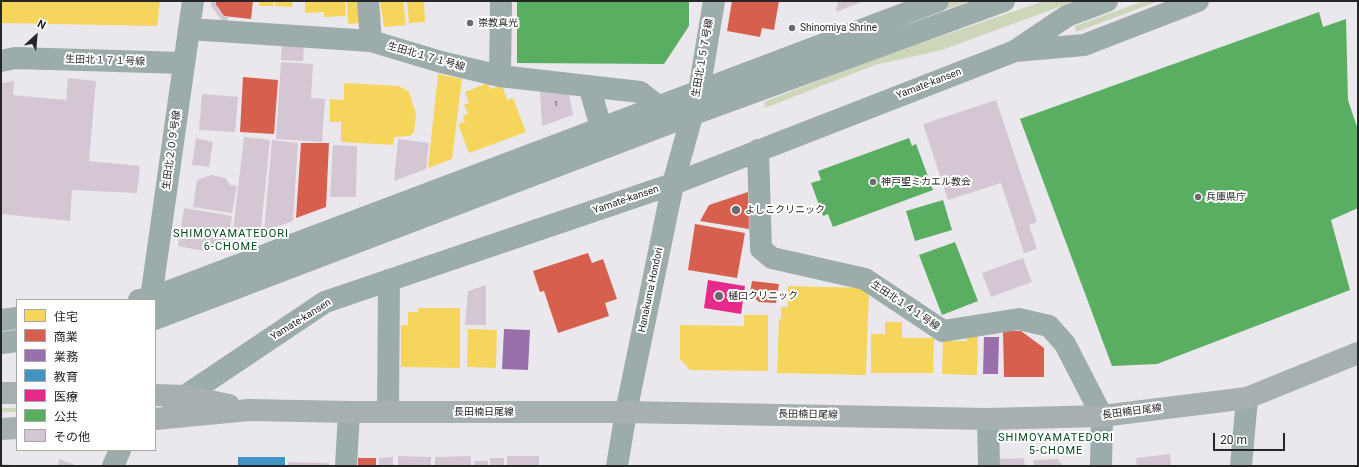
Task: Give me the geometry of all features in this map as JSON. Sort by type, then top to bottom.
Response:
[{"type":"main road","name":"長田楠日尾線","points":[[156,419],[249,410],[349,412],[626,412],[988,418],[1102,416],[1247,398],[1358,353]]},
{"type":"main road","points":[[1,393],[16,393]]},
{"type":"main road","name":"長田楠日尾線","points":[[156,395],[186,396],[249,410]]},
{"type":"main road","points":[[1,429],[16,428]]},
{"type":"street","name":"生田北２０９号線","points":[[149,299],[193,1]]},
{"type":"street","points":[[368,1],[371,41]]},
{"type":"street","points":[[500,76],[501,1]]},
{"type":"street","name":"生田北１５７号線","points":[[691,115],[699,92],[714,1]]},
{"type":"street","points":[[156,303],[601,127],[699,92],[938,1]]},
{"type":"street","points":[[156,303],[691,115],[1004,1]]},
{"type":"street","name":"Yamate-kansen","points":[[156,413],[186,396],[325,302],[673,184],[1015,51],[1067,16],[1107,1]]},
{"type":"street","points":[[1015,51],[1084,45],[1198,1]]},
{"type":"street","name":"生田北１７１号線","points":[[189,30],[371,41],[441,62],[500,76],[640,92],[658,106]]},
{"type":"street","name":"生田北１７１号線","points":[[1,60],[15,58],[184,63]]},
{"type":"street","points":[[589,86],[601,127]]},
{"type":"street","name":"Hanakuma Hondori","points":[[617,466],[626,412],[673,184],[691,115]]},
{"type":"street","name":"生田北１４１号線","points":[[758,150],[761,249],[772,258],[866,279],[943,331],[1019,318],[1049,326],[1065,344],[1102,416]]},
{"type":"street","points":[[388,412],[389,280]]},
{"type":"street","points":[[1,320],[16,318]]},
{"type":"street","points":[[1,343],[16,341]]},
{"type":"street","points":[[1241,466],[1247,398]]},
{"type":"street","points":[[346,466],[349,412]]},
{"type":"street","points":[[1101,466],[1102,416]]},
{"type":"street","points":[[988,418],[989,466]]},
{"type":"street","points":[[113,466],[120,451]]},
{"type":"green space","points":[[949,1],[970,1],[917,20]]},
{"type":"green space","points":[[1044,1],[1075,1],[942,50],[875,65],[765,108],[764,102],[874,59]]},
{"type":"green space","points":[[1144,1],[1159,1],[1076,32],[1075,26]]},
{"type":"green space","points":[[1,408],[16,408],[16,412],[1,412]]},
{"type":"building: 住宅","points":[[1,1],[160,1],[157,26],[1,23]]},
{"type":"building: 住宅","points":[[259,1],[274,1],[273,6],[259,6]]},
{"type":"building: 住宅","points":[[275,1],[293,1],[292,7],[275,6]]},
{"type":"building: 住宅","points":[[305,1],[345,1],[346,16],[324,17],[324,12],[305,13]]},
{"type":"building: 住宅","points":[[347,1],[360,1],[362,23],[348,24]]},
{"type":"building: 住宅","points":[[380,1],[403,1],[406,25],[384,27]]},
{"type":"building: 住宅","points":[[407,1],[424,1],[425,22],[409,23]]},
{"type":"building: 住宅","points":[[438,74],[462,79],[452,159],[428,168]]},
{"type":"building: 住宅","points":[[344,83],[399,86],[409,92],[416,114],[414,132],[410,136],[394,137],[393,145],[341,142],[341,122],[330,122],[330,99],[344,100]]},
{"type":"building: 住宅","points":[[488,83],[490,89],[502,85],[507,100],[513,98],[526,132],[469,153],[458,124],[465,122],[463,116],[468,114],[464,105],[469,103],[465,92]]},
{"type":"building: 住宅","points":[[788,286],[869,288],[866,375],[777,373],[779,319],[781,319],[781,307],[788,307]]},
{"type":"building: 住宅","points":[[418,308],[460,308],[460,368],[401,367],[401,325],[408,325],[408,312],[418,312]]},
{"type":"building: 住宅","points":[[744,315],[768,315],[768,371],[690,370],[680,359],[680,325],[744,326]]},
{"type":"building: 住宅","points":[[885,322],[902,322],[902,338],[934,338],[933,373],[871,373],[871,334],[885,334]]},
{"type":"building: 住宅","points":[[468,329],[497,330],[496,368],[467,367]]},
{"type":"building: 住宅","points":[[967,336],[978,336],[977,375],[942,374],[943,341],[967,341]]},
{"type":"building: 商業","points":[[216,1],[253,1],[251,19],[224,16],[216,5]]},
{"type":"building: 商業","points":[[732,1],[779,1],[774,30],[762,28],[760,37],[727,31]]},
{"type":"building: 商業","points":[[243,77],[278,80],[274,134],[240,132]]},
{"type":"building: 商業","points":[[301,143],[329,143],[326,207],[296,218]]},
{"type":"building: 商業","points":[[748,192],[749,229],[700,221],[709,205]]},
{"type":"building: 商業","points":[[695,224],[745,233],[737,278],[688,270]]},
{"type":"building: 商業","points":[[588,253],[592,263],[603,259],[617,299],[605,303],[609,316],[558,333],[544,291],[540,292],[533,271]]},
{"type":"building: 商業","points":[[752,281],[779,284],[776,303],[759,302],[750,293]]},
{"type":"building: 商業","points":[[1003,331],[1021,331],[1044,348],[1044,377],[1004,377]]},
{"type":"building: 商業","points":[[358,458],[376,458],[376,466],[358,466]]},
{"type":"building: 業務","points":[[504,329],[530,330],[528,370],[502,369]]},
{"type":"building: 業務","points":[[984,337],[999,337],[998,374],[983,374]]},
{"type":"building: 教育","points":[[238,457],[285,457],[285,466],[238,466]]},
{"type":"building: 医療","points":[[708,280],[745,286],[741,314],[704,308]]},
{"type":"building: 公共","points":[[517,1],[689,1],[689,26],[664,64],[517,63]]},
{"type":"building: 公共","name":"兵庫県庁","points":[[1319,12],[1323,27],[1346,19],[1348,100],[1358,130],[1358,208],[1331,220],[1350,290],[1157,364],[1112,366],[1020,119]]},
{"type":"building: 公共","name":"神戸聖ミカエル教会","points":[[909,138],[912,146],[916,144],[933,190],[833,227],[828,214],[823,216],[811,183],[821,180],[818,171]]},
{"type":"building: 公共","points":[[943,200],[952,230],[915,241],[906,211]]},
{"type":"building: 公共","points":[[955,242],[978,301],[942,315],[919,255]]},
{"type":"building: その他","points":[[211,1],[216,1],[216,5],[224,16],[228,17],[228,22],[222,21],[211,6]]},
{"type":"building: その他","points":[[838,1],[864,1],[836,12]]},
{"type":"building: その他","points":[[282,43],[304,45],[303,61],[281,60]]},
{"type":"building: その他","points":[[281,62],[313,64],[311,98],[325,99],[322,142],[276,139]]},
{"type":"building: その他","points":[[68,78],[96,81],[89,161],[140,166],[137,193],[72,190],[70,221],[1,214],[1,83],[14,81],[13,95],[66,100]]},
{"type":"building: その他","points":[[540,92],[569,93],[573,115],[542,126]]},
{"type":"building: その他","points":[[202,94],[238,97],[235,132],[199,130]]},
{"type":"building: その他","points":[[996,100],[1037,222],[1029,225],[1037,249],[1024,253],[1001,183],[948,200],[923,124]]},
{"type":"building: その他","points":[[244,137],[270,140],[261,228],[248,233],[233,231]]},
{"type":"building: その他","points":[[196,138],[213,142],[209,167],[192,165]]},
{"type":"building: その他","points":[[398,139],[429,143],[426,169],[394,181]]},
{"type":"building: その他","points":[[272,140],[298,143],[293,221],[264,231]]},
{"type":"building: その他","points":[[333,145],[357,146],[356,197],[330,197]]},
{"type":"building: その他","points":[[211,175],[226,178],[230,185],[237,186],[232,213],[193,207],[197,180]]},
{"type":"building: その他","points":[[184,208],[232,216],[228,242],[205,251],[178,246]]},
{"type":"building: その他","points":[[1023,258],[1032,282],[991,297],[982,273]]},
{"type":"building: その他","points":[[486,285],[486,325],[465,325],[468,291]]},
{"type":"building: その他","points":[[1170,454],[1171,466],[1137,466],[1136,458]]},
{"type":"building: その他","points":[[398,456],[431,457],[431,466],[398,466]]},
{"type":"building: その他","points":[[471,456],[471,466],[435,466],[435,457]]},
{"type":"building: その他","points":[[507,456],[539,456],[539,466],[507,466]]},
{"type":"building: その他","points":[[393,457],[393,466],[379,466],[379,458]]},
{"type":"building: その他","points":[[490,458],[504,458],[504,466],[490,466]]},
{"type":"building: その他","points":[[1024,458],[1025,466],[993,466],[993,459]]},
{"type":"building: その他","points":[[59,459],[78,466],[58,466]]},
{"type":"building: その他","points":[[1058,459],[1063,466],[1034,466],[1033,460]]},
{"type":"building: その他","points":[[474,461],[488,461],[488,466],[474,466]]},
{"type":"building: その他","points":[[288,462],[329,463],[329,466],[288,466]]},
{"type":"building: その他","points":[[2,464],[12,465],[12,466],[1,466]]},
{"type":"place","name":"崇教真光","points":[[470,23]]},
{"type":"place","name":"Shinomiya Shrine","points":[[792,28]]},
{"type":"place","name":"神戸聖ミカエル教会","points":[[873,182]]},
{"type":"place","name":"兵庫県庁","points":[[1198,197]]},
{"type":"place","name":"よしこクリニック","points":[[736,210]]},
{"type":"place","name":"樋口クリニック","points":[[719,296]]},
{"type":"district","name":"SHIMOYAMATEDORI 6-CHOME","points":[[231,240]]},
{"type":"district","name":"SHIMOYAMATEDORI 5-CHOME","points":[[1056,444]]}]
